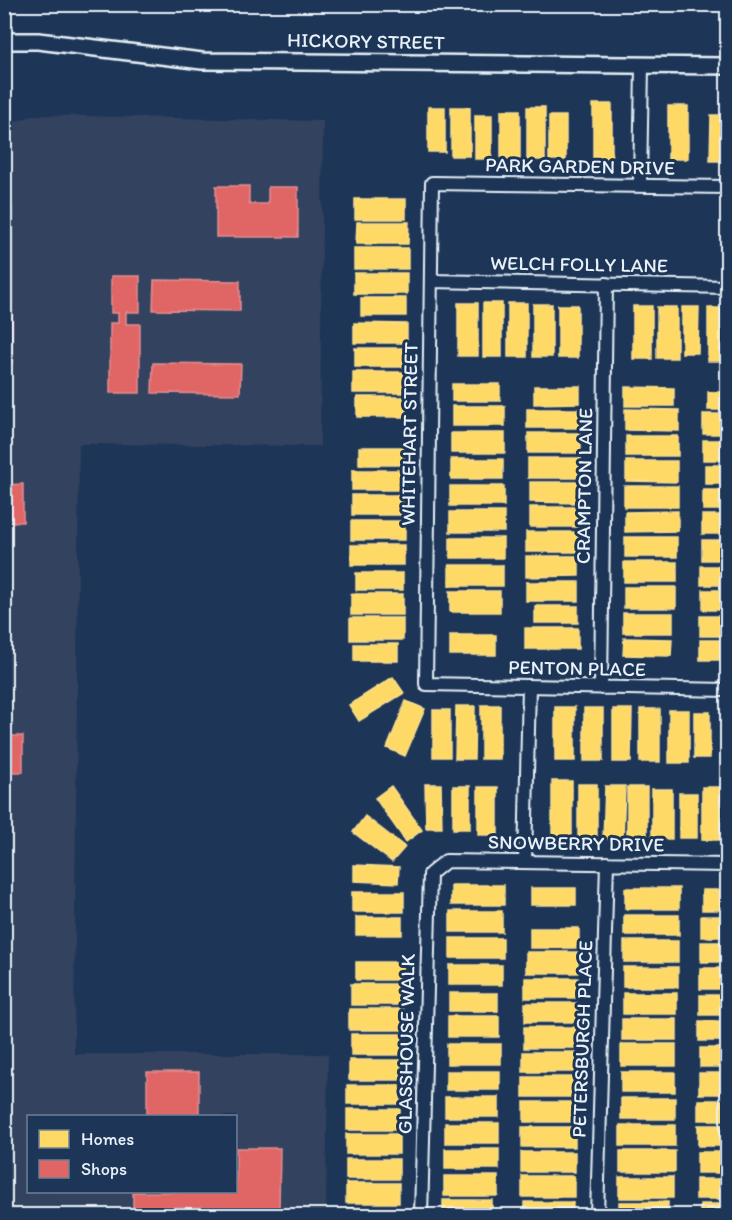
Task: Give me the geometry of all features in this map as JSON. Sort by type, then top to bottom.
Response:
[{"type":"street","name":"HICKORY STREET","points":[[4,41],[38,41],[202,61],[728,66]]},
{"type":"street","points":[[640,186],[642,65]]},
{"type":"street","name":"PARK GARDEN DRIVE","points":[[432,183],[728,187]]},
{"type":"street","name":"WHITEHART STREET","points":[[426,684],[432,183]]},
{"type":"street","name":"WELCH FOLLY LANE","points":[[431,281],[728,287]]},
{"type":"street","name":"CRAMPTON LANE","points":[[601,688],[606,285]]},
{"type":"street","name":"PENTON PLACE","points":[[426,684],[728,690]]},
{"type":"street","points":[[525,862],[529,686]]},
{"type":"street","name":"SNOWBERRY DRIVE","points":[[430,874],[446,861],[728,865]]},
{"type":"street","name":"PETERSBURGH PLACE","points":[[597,1215],[607,863]]},
{"type":"street","name":"GLASSHOUSE WALK","points":[[421,1215],[430,874]]},
{"type":"shaded area","points":[[35,115],[323,121],[320,446],[79,444],[74,1054],[328,1054],[326,1215],[5,1215],[4,125]]},
{"type":"building: Homes","points":[[593,104],[612,104],[612,158],[593,158]]},
{"type":"building: Homes","points":[[668,106],[688,106],[688,159],[668,159]]},
{"type":"building: Homes","points":[[428,107],[445,107],[445,152],[428,152]]},
{"type":"building: Homes","points":[[451,107],[470,107],[470,156],[451,156]]},
{"type":"building: Homes","points":[[527,107],[545,107],[545,160],[527,160]]},
{"type":"building: Homes","points":[[501,110],[520,110],[520,159],[501,159]]},
{"type":"building: Homes","points":[[475,115],[492,115],[492,159],[475,159]]},
{"type":"building: Homes","points":[[711,115],[728,115],[728,161],[710,161]]},
{"type":"building: Homes","points":[[549,116],[566,116],[566,160],[549,160]]},
{"type":"building: Homes","points":[[355,199],[406,199],[406,219],[355,219]]},
{"type":"building: Homes","points":[[357,222],[409,222],[408,244],[356,244]]},
{"type":"building: Homes","points":[[354,248],[408,248],[408,269],[354,269]]},
{"type":"building: Homes","points":[[354,273],[407,273],[407,294],[354,294]]},
{"type":"building: Homes","points":[[361,298],[406,298],[406,316],[361,316]]},
{"type":"building: Homes","points":[[458,303],[478,303],[478,356],[458,356]]},
{"type":"building: Homes","points":[[483,303],[502,303],[502,357],[483,357]]},
{"type":"building: Homes","points":[[508,303],[527,303],[527,357],[508,357]]},
{"type":"building: Homes","points":[[533,304],[552,304],[552,357],[533,357]]},
{"type":"building: Homes","points":[[558,305],[578,305],[578,358],[558,358]]},
{"type":"building: Homes","points":[[633,306],[652,306],[652,359],[633,359]]},
{"type":"building: Homes","points":[[657,307],[677,307],[677,358],[657,358]]},
{"type":"building: Homes","points":[[682,307],[699,307],[698,353],[682,353]]},
{"type":"building: Homes","points":[[708,308],[727,308],[727,361],[708,361]]},
{"type":"building: Homes","points":[[354,323],[407,324],[407,343],[354,343]]},
{"type":"building: Homes","points":[[355,348],[406,348],[406,367],[355,367]]},
{"type":"building: Homes","points":[[353,372],[406,372],[406,393],[353,393]]},
{"type":"building: Homes","points":[[452,384],[500,384],[500,401],[452,401]]},
{"type":"building: Homes","points":[[534,386],[580,386],[580,403],[534,404]]},
{"type":"building: Homes","points":[[625,387],[674,388],[674,406],[625,406]]},
{"type":"building: Homes","points":[[708,392],[728,392],[728,410],[708,410]]},
{"type":"building: Homes","points":[[357,397],[406,397],[406,417],[357,417]]},
{"type":"building: Homes","points":[[452,406],[505,406],[505,426],[452,426]]},
{"type":"building: Homes","points":[[527,409],[581,409],[581,428],[527,428]]},
{"type":"building: Homes","points":[[625,409],[679,410],[679,431],[625,430]]},
{"type":"building: Homes","points":[[703,414],[728,414],[728,434],[703,434]]},
{"type":"building: Homes","points":[[451,433],[505,433],[505,453],[451,453]]},
{"type":"building: Homes","points":[[528,433],[581,433],[581,453],[528,453]]},
{"type":"building: Homes","points":[[626,436],[678,436],[678,456],[626,456]]},
{"type":"building: Homes","points":[[703,440],[728,440],[728,460],[703,460]]},
{"type":"building: Homes","points":[[359,447],[405,447],[405,465],[359,465]]},
{"type":"building: Homes","points":[[528,458],[581,458],[581,478],[528,478]]},
{"type":"building: Homes","points":[[451,459],[503,459],[503,479],[451,479]]},
{"type":"building: Homes","points":[[626,461],[677,461],[677,482],[626,481]]},
{"type":"building: Homes","points":[[705,465],[728,465],[728,484],[705,484]]},
{"type":"building: Homes","points":[[352,470],[405,470],[405,490],[352,490]]},
{"type":"building: Homes","points":[[530,482],[580,482],[579,503],[530,502]]},
{"type":"building: Homes","points":[[450,486],[504,486],[504,506],[450,506]]},
{"type":"building: Homes","points":[[624,486],[678,486],[678,507],[624,507]]},
{"type":"building: Homes","points":[[703,490],[728,490],[728,510],[703,510]]},
{"type":"building: Homes","points":[[352,495],[405,495],[405,515],[352,515]]},
{"type":"building: Homes","points":[[530,507],[579,507],[579,527],[530,527]]},
{"type":"building: Homes","points":[[678,511],[678,531],[625,532],[625,512]]},
{"type":"building: Homes","points":[[450,512],[504,512],[504,532],[450,532]]},
{"type":"building: Homes","points":[[702,515],[728,515],[728,534],[702,534]]},
{"type":"building: Homes","points":[[351,521],[405,521],[405,540],[351,540]]},
{"type":"building: Homes","points":[[526,532],[579,532],[579,552],[526,552]]},
{"type":"building: Homes","points":[[625,537],[677,537],[677,557],[625,557]]},
{"type":"building: Homes","points":[[450,538],[503,538],[503,558],[450,558]]},
{"type":"building: Homes","points":[[702,540],[728,540],[728,560],[702,560]]},
{"type":"building: Homes","points":[[351,545],[404,545],[404,565],[351,565]]},
{"type":"building: Homes","points":[[526,556],[579,556],[579,576],[526,577]]},
{"type":"building: Homes","points":[[624,562],[677,562],[677,582],[624,582]]},
{"type":"building: Homes","points":[[449,565],[503,565],[503,586],[449,586]]},
{"type":"building: Homes","points":[[701,566],[728,566],[728,585],[701,585]]},
{"type":"building: Homes","points":[[356,573],[403,573],[403,590],[356,590]]},
{"type":"building: Homes","points":[[526,582],[579,582],[579,601],[526,601]]},
{"type":"building: Homes","points":[[624,587],[676,587],[676,608],[624,608]]},
{"type":"building: Homes","points":[[703,590],[728,590],[728,610],[703,610]]},
{"type":"building: Homes","points":[[450,591],[500,591],[500,612],[450,612]]},
{"type":"building: Homes","points":[[351,594],[403,594],[403,615],[351,615]]},
{"type":"building: Homes","points":[[535,606],[578,606],[578,623],[535,623]]},
{"type":"building: Homes","points":[[623,613],[673,613],[673,633],[623,633]]},
{"type":"building: Homes","points":[[700,616],[728,616],[728,636],[700,636]]},
{"type":"building: Homes","points":[[350,618],[403,618],[403,640],[350,640]]},
{"type":"building: Homes","points":[[525,628],[578,628],[578,649],[525,649]]},
{"type":"building: Homes","points":[[450,635],[496,635],[496,655],[450,655]]},
{"type":"building: Homes","points":[[624,638],[672,639],[671,656],[623,655]]},
{"type":"building: Homes","points":[[700,640],[728,640],[728,660],[700,660]]},
{"type":"building: Homes","points":[[354,644],[398,644],[398,661],[354,661]]},
{"type":"building: Homes","points":[[393,677],[404,693],[359,721],[349,705]]},
{"type":"building: Homes","points":[[406,701],[425,709],[405,756],[387,748]]},
{"type":"building: Homes","points":[[481,705],[500,705],[500,759],[481,759]]},
{"type":"building: Homes","points":[[456,706],[475,706],[474,759],[455,759]]},
{"type":"building: Homes","points":[[555,707],[575,707],[575,761],[555,761]]},
{"type":"building: Homes","points":[[584,708],[603,708],[603,761],[584,761]]},
{"type":"building: Homes","points":[[613,709],[632,709],[631,762],[613,762]]},
{"type":"building: Homes","points":[[640,709],[660,709],[660,762],[640,762]]},
{"type":"building: Homes","points":[[433,710],[450,710],[450,757],[433,757]]},
{"type":"building: Homes","points":[[669,710],[689,710],[689,763],[669,763]]},
{"type":"building: Homes","points":[[694,712],[710,712],[710,758],[694,758]]},
{"type":"building: Homes","points":[[552,781],[572,781],[572,836],[552,836]]},
{"type":"building: Homes","points":[[425,784],[441,784],[442,828],[426,828]]},
{"type":"building: Homes","points":[[578,784],[597,784],[597,838],[578,838]]},
{"type":"building: Homes","points":[[391,786],[422,830],[406,842],[375,798]]},
{"type":"building: Homes","points":[[453,786],[470,786],[470,829],[453,829]]},
{"type":"building: Homes","points":[[605,786],[625,786],[623,839],[603,839]]},
{"type":"building: Homes","points":[[478,787],[498,787],[498,835],[478,835]]},
{"type":"building: Homes","points":[[627,787],[647,787],[647,838],[627,838]]},
{"type":"building: Homes","points":[[702,787],[722,787],[722,840],[702,840]]},
{"type":"building: Homes","points":[[652,789],[672,789],[672,839],[652,839]]},
{"type":"building: Homes","points":[[679,793],[697,793],[697,838],[679,838]]},
{"type":"building: Homes","points":[[365,816],[405,847],[392,862],[353,832]]},
{"type":"building: Homes","points":[[354,865],[399,867],[398,883],[354,881]]},
{"type":"building: Homes","points":[[451,885],[504,885],[504,905],[451,905]]},
{"type":"building: Homes","points":[[531,888],[576,888],[576,905],[531,905]]},
{"type":"building: Homes","points":[[625,888],[679,888],[679,909],[625,909]]},
{"type":"building: Homes","points":[[702,890],[728,890],[728,910],[702,910]]},
{"type":"building: Homes","points":[[352,892],[404,892],[404,912],[352,912]]},
{"type":"building: Homes","points":[[450,911],[502,911],[502,932],[450,932]]},
{"type":"building: Homes","points":[[624,915],[679,915],[679,935],[624,935]]},
{"type":"building: Homes","points":[[701,916],[728,916],[728,937],[701,937]]},
{"type":"building: Homes","points":[[356,917],[402,917],[402,935],[356,935]]},
{"type":"building: Homes","points":[[530,928],[579,928],[579,948],[530,948]]},
{"type":"building: Homes","points":[[450,938],[503,938],[503,958],[450,958]]},
{"type":"building: Homes","points":[[624,941],[678,941],[678,962],[624,962]]},
{"type":"building: Homes","points":[[701,942],[728,942],[728,962],[701,962]]},
{"type":"building: Homes","points":[[526,952],[578,952],[578,973],[526,973]]},
{"type":"building: Homes","points":[[356,962],[403,962],[403,980],[356,980]]},
{"type":"building: Homes","points":[[449,965],[502,965],[502,985],[449,985]]},
{"type":"building: Homes","points":[[623,967],[678,967],[678,987],[623,987]]},
{"type":"building: Homes","points":[[700,968],[728,968],[728,989],[700,989]]},
{"type":"building: Homes","points":[[525,978],[578,978],[578,998],[525,998]]},
{"type":"building: Homes","points":[[351,984],[403,984],[403,1005],[351,1005]]},
{"type":"building: Homes","points":[[449,993],[498,993],[498,1011],[449,1011]]},
{"type":"building: Homes","points":[[623,993],[677,993],[677,1014],[623,1014]]},
{"type":"building: Homes","points":[[700,995],[728,995],[728,1015],[700,1015]]},
{"type":"building: Homes","points":[[525,1003],[578,1003],[578,1022],[525,1022]]},
{"type":"building: Homes","points":[[349,1009],[403,1009],[403,1030],[349,1030]]},
{"type":"building: Homes","points":[[448,1016],[499,1016],[499,1037],[448,1037]]},
{"type":"building: Homes","points":[[622,1019],[677,1019],[677,1040],[622,1040]]},
{"type":"building: Homes","points":[[699,1021],[728,1021],[728,1041],[699,1041]]},
{"type":"building: Homes","points":[[524,1027],[577,1027],[577,1048],[524,1048]]},
{"type":"building: Homes","points":[[351,1034],[402,1034],[402,1055],[351,1055]]},
{"type":"building: Homes","points":[[447,1044],[501,1044],[501,1064],[447,1064]]},
{"type":"building: Homes","points":[[621,1044],[676,1044],[676,1066],[621,1066]]},
{"type":"building: Homes","points":[[700,1048],[728,1048],[728,1067],[700,1067]]},
{"type":"building: Homes","points":[[523,1052],[576,1052],[576,1072],[523,1072]]},
{"type":"building: Homes","points":[[349,1060],[401,1060],[401,1080],[349,1080]]},
{"type":"building: Homes","points":[[446,1071],[500,1071],[500,1090],[446,1090]]},
{"type":"building: Homes","points":[[621,1072],[675,1072],[675,1092],[621,1092]]},
{"type":"building: Homes","points":[[699,1073],[728,1073],[728,1094],[699,1094]]},
{"type":"building: Homes","points":[[523,1077],[576,1077],[576,1097],[523,1097]]},
{"type":"building: Homes","points":[[347,1085],[400,1085],[400,1104],[347,1104]]},
{"type":"building: Homes","points":[[445,1097],[499,1097],[499,1117],[445,1117]]},
{"type":"building: Homes","points":[[621,1098],[675,1098],[675,1119],[621,1119]]},
{"type":"building: Homes","points":[[698,1100],[728,1100],[728,1120],[698,1120]]},
{"type":"building: Homes","points":[[524,1102],[575,1102],[575,1122],[524,1122]]},
{"type":"building: Homes","points":[[347,1109],[400,1109],[400,1130],[347,1130]]},
{"type":"building: Homes","points":[[445,1123],[499,1123],[499,1143],[445,1143]]},
{"type":"building: Homes","points":[[620,1125],[675,1125],[675,1146],[620,1146]]},
{"type":"building: Homes","points":[[698,1125],[728,1125],[728,1146],[698,1146]]},
{"type":"building: Homes","points":[[522,1127],[575,1127],[575,1147],[522,1147]]},
{"type":"building: Homes","points":[[346,1134],[399,1134],[399,1154],[346,1154]]},
{"type":"building: Homes","points":[[445,1149],[499,1149],[499,1169],[445,1169]]},
{"type":"building: Homes","points":[[620,1151],[675,1151],[675,1172],[620,1172]]},
{"type":"building: Homes","points":[[521,1152],[575,1152],[575,1172],[521,1172]]},
{"type":"building: Homes","points":[[697,1152],[728,1152],[728,1173],[697,1173]]},
{"type":"building: Homes","points":[[346,1159],[399,1159],[399,1179],[346,1179]]},
{"type":"building: Homes","points":[[444,1176],[498,1176],[498,1196],[444,1196]]},
{"type":"building: Homes","points":[[522,1176],[574,1176],[574,1197],[522,1197]]},
{"type":"building: Homes","points":[[619,1177],[673,1177],[673,1198],[619,1198]]},
{"type":"building: Homes","points":[[696,1179],[728,1179],[728,1199],[696,1199]]},
{"type":"building: Homes","points":[[346,1183],[399,1183],[399,1203],[346,1203]]},
{"type":"building: Homes","points":[[443,1200],[492,1200],[492,1216],[443,1216]]},
{"type":"building: Homes","points":[[524,1202],[573,1202],[573,1216],[524,1216]]},
{"type":"building: Homes","points":[[619,1202],[668,1202],[668,1216],[619,1216]]},
{"type":"building: Homes","points":[[700,1204],[728,1204],[728,1216],[700,1216]]},
{"type":"building: Homes","points":[[348,1208],[398,1208],[398,1216],[348,1216]]},
{"type":"building: Shops","points":[[216,186],[249,186],[249,204],[268,204],[268,187],[298,187],[298,237],[216,237]]},
{"type":"building: Shops","points":[[4,207],[12,207],[12,363],[4,363]]},
{"type":"building: Shops","points":[[111,276],[140,276],[140,312],[126,312],[126,324],[140,324],[140,393],[110,393],[110,323],[118,323],[118,313],[111,313]]},
{"type":"building: Shops","points":[[154,280],[240,281],[240,311],[153,310]]},
{"type":"building: Shops","points":[[153,363],[241,364],[240,394],[152,393]]},
{"type":"building: Shops","points":[[23,484],[23,522],[4,522],[4,485]]},
{"type":"building: Shops","points":[[4,736],[23,736],[23,772],[4,772]]},
{"type":"building: Shops","points":[[147,1072],[199,1072],[199,1115],[147,1115]]},
{"type":"building: Shops","points":[[237,1148],[280,1148],[279,1213],[304,1213],[304,1216],[133,1216],[133,1193],[237,1193]]}]
